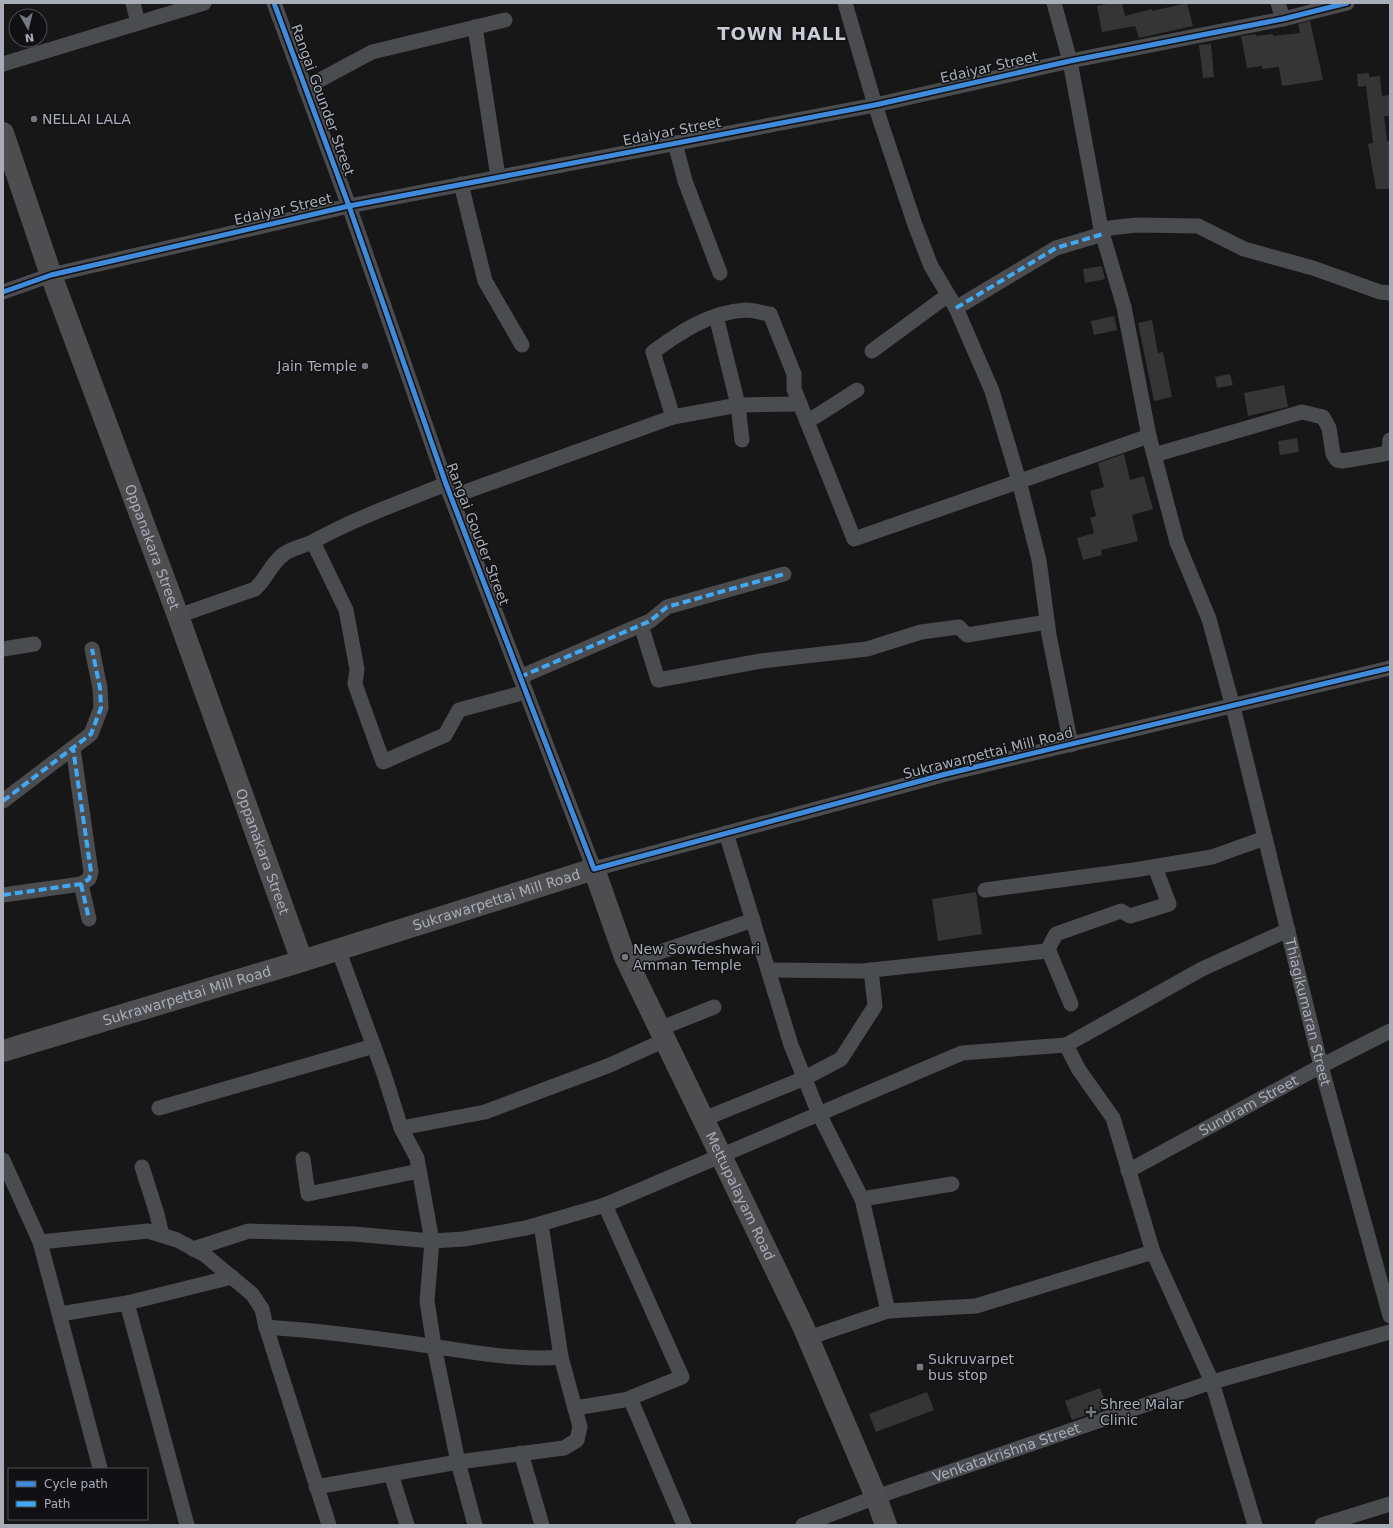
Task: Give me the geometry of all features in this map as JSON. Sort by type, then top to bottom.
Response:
[{"type":"highway","name":"Oppanakara Street","points":[[3,133],[51,275],[178,616],[302,961]]},
{"type":"highway","name":"Sukrawarpettai Mill Road","points":[[3,1051],[302,961],[594,869]]},
{"type":"highway","name":"Mettupalayam Road","points":[[594,869],[628,963],[722,1155],[808,1338],[876,1497],[886,1525]]},
{"type":"street","points":[[133,3],[138,23]]},
{"type":"street","points":[[3,64],[204,3]]},
{"type":"street","name":"Rangai Gounder Street","points":[[274,3],[349,206]]},
{"type":"street","points":[[845,3],[875,105],[914,225],[932,266],[956,308],[992,391],[1019,481],[1039,560],[1047,622],[1071,745]]},
{"type":"street","name":"Thiagikumaran Street","points":[[1054,3],[1070,60],[1102,231],[1124,307],[1149,436],[1177,542],[1209,619],[1233,707],[1320,1066],[1390,1316]]},
{"type":"street","points":[[1278,3],[1282,19]]},
{"type":"street","name":"Edaiyar Street","points":[[3,292],[51,275],[349,206],[875,105],[1070,60],[1282,19],[1347,3]]},
{"type":"street","points":[[306,88],[372,52],[505,20]]},
{"type":"street","points":[[475,27],[498,177]]},
{"type":"street","points":[[675,143],[686,181],[720,273]]},
{"type":"street","points":[[461,184],[484,281],[522,345]]},
{"type":"street","name":"Rangai Gouder Street","points":[[349,206],[449,491],[594,869]]},
{"type":"street","points":[[956,308],[1056,248],[1102,231],[1136,225],[1198,226],[1244,249],[1313,268],[1380,292],[1390,294]]},
{"type":"street","points":[[872,351],[948,295]]},
{"type":"street","points":[[673,416],[653,352],[685,329],[716,316],[746,310],[770,314],[794,374],[794,389],[854,539],[1149,436]]},
{"type":"street","points":[[716,316],[738,405],[742,440]]},
{"type":"street","points":[[807,422],[857,390]]},
{"type":"street","points":[[178,616],[255,589],[264,580],[273,563],[284,553],[313,542],[335,529],[673,416],[738,405],[800,404]]},
{"type":"street","points":[[1154,455],[1302,412],[1323,417],[1329,428],[1333,454],[1337,460],[1343,462],[1389,453],[1390,440]]},
{"type":"street","points":[[313,542],[346,610],[357,670],[355,684],[383,762],[445,735],[459,710],[526,692]]},
{"type":"street","points":[[520,677],[650,621],[667,608],[784,574]]},
{"type":"street","points":[[641,625],[658,680],[761,661],[867,649],[921,632],[959,627],[968,635],[1047,622]]},
{"type":"street","points":[[3,650],[34,644]]},
{"type":"street","points":[[3,802],[91,734],[101,708],[100,688],[92,649]]},
{"type":"street","name":"Sukrawarpettai Mill Road","points":[[594,869],[946,774],[1233,707],[1390,668]]},
{"type":"street","points":[[3,895],[81,884],[89,879],[91,872],[73,748]]},
{"type":"street","points":[[726,833],[792,1045],[804,1078],[819,1114],[862,1199],[888,1311]]},
{"type":"street","points":[[985,890],[1156,867],[1212,857],[1265,838]]},
{"type":"street","points":[[769,970],[871,970],[1048,951],[1056,934],[1121,911],[1130,916],[1169,904],[1156,867]]},
{"type":"street","points":[[81,884],[89,919]]},
{"type":"street","points":[[628,963],[753,920]]},
{"type":"street","points":[[193,1249],[250,1230],[354,1234],[432,1241],[464,1239],[541,1224],[605,1205],[962,1053],[1066,1045],[1202,969],[1288,930]]},
{"type":"street","points":[[338,949],[374,1046],[401,1128],[417,1158],[432,1241],[427,1301],[434,1346],[458,1462],[475,1525]]},
{"type":"street","points":[[1048,949],[1071,1004]]},
{"type":"street","points":[[704,1119],[804,1078],[840,1059],[875,1006],[871,970]]},
{"type":"street","points":[[401,1128],[485,1112],[610,1066],[662,1035],[714,1007]]},
{"type":"street","name":"Sundram Street","points":[[1128,1171],[1320,1066],[1390,1030]]},
{"type":"street","points":[[1066,1045],[1079,1070],[1113,1118],[1153,1252],[1212,1382],[1255,1525]]},
{"type":"street","points":[[159,1108],[374,1046]]},
{"type":"street","points":[[303,1159],[308,1194],[419,1170]]},
{"type":"street","points":[[3,1160],[40,1242],[100,1468]]},
{"type":"street","points":[[142,1167],[162,1235]]},
{"type":"street","points":[[862,1199],[952,1184]]},
{"type":"street","points":[[575,1408],[630,1399],[682,1377],[605,1205]]},
{"type":"street","points":[[316,1488],[458,1462],[564,1448],[577,1440],[580,1427],[561,1357],[541,1224]]},
{"type":"street","points":[[40,1242],[148,1231],[177,1240],[205,1255],[252,1294],[262,1309],[266,1328],[329,1525]]},
{"type":"street","points":[[808,1338],[888,1311],[976,1306],[1153,1252]]},
{"type":"street","points":[[60,1314],[127,1303],[232,1277]]},
{"type":"street","points":[[127,1303],[187,1525]]},
{"type":"street","points":[[266,1328],[322,1331],[501,1356],[544,1359],[561,1357]]},
{"type":"street","name":"Venkatakrishna Street","points":[[803,1525],[876,1497],[1212,1382],[1390,1332]]},
{"type":"street","points":[[630,1399],[684,1525]]},
{"type":"street","points":[[521,1453],[542,1525]]},
{"type":"street","points":[[391,1474],[407,1525]]},
{"type":"street","points":[[1322,1525],[1390,1504]]},
{"type":"building","points":[[1122,3],[1125,16],[1152,9],[1152,11],[1187,3],[1193,26],[1139,38],[1135,26],[1102,32],[1097,6]]},
{"type":"building","points":[[1310,21],[1323,80],[1282,86],[1279,67],[1262,69],[1262,66],[1247,68],[1241,36],[1273,34],[1273,36],[1300,33],[1298,24]]},
{"type":"building","points":[[1211,44],[1214,77],[1203,78],[1199,45]]},
{"type":"building","points":[[1369,73],[1369,77],[1380,76],[1382,96],[1390,95],[1390,116],[1384,116],[1387,141],[1390,141],[1390,189],[1376,189],[1368,144],[1373,143],[1366,86],[1358,87],[1357,74]]},
{"type":"building","points":[[1102,266],[1105,279],[1085,283],[1083,269]]},
{"type":"building","points":[[1114,316],[1117,330],[1094,335],[1091,321]]},
{"type":"building","points":[[1152,320],[1158,353],[1163,352],[1172,397],[1154,401],[1138,323]]},
{"type":"building","points":[[1230,374],[1233,385],[1217,388],[1215,377]]},
{"type":"building","points":[[1284,385],[1288,407],[1248,416],[1244,393]]},
{"type":"building","points":[[1297,438],[1299,452],[1280,455],[1278,441]]},
{"type":"building","points":[[1124,454],[1130,480],[1144,476],[1153,509],[1132,515],[1138,541],[1101,550],[1102,555],[1083,560],[1077,538],[1094,533],[1090,518],[1096,516],[1090,491],[1104,487],[1098,463]]},
{"type":"building","points":[[976,892],[982,934],[938,941],[932,899]]},
{"type":"building","points":[[1100,1388],[1108,1408],[1072,1420],[1065,1401]]},
{"type":"building","points":[[927,1392],[934,1410],[876,1432],[869,1414]]},
{"type":"marked path","points":[[956,308],[1056,248],[1103,234]]},
{"type":"marked path","points":[[520,677],[650,621],[667,607],[784,574]]},
{"type":"marked path","points":[[3,801],[91,734],[101,708],[100,688],[92,649]]},
{"type":"marked path","points":[[3,895],[81,884],[89,879],[91,872],[73,748]]},
{"type":"marked path","points":[[81,884],[89,919]]},
{"type":"cycle path","points":[[274,3],[349,206],[446,484],[594,869],[946,774],[1390,668]]},
{"type":"cycle path","points":[[3,292],[51,275],[349,206],[875,105],[1070,61],[1283,19],[1347,3]]},
{"type":"place","name":"NELLAI LALA","points":[[34,119]]},
{"type":"place","name":"Jain Temple","points":[[365,366]]},
{"type":"place","name":"New Sowdeshwari Amman Temple","points":[[625,957]]},
{"type":"place","name":"Sukruvarpet bus stop","points":[[920,1367]]},
{"type":"place","name":"Shree Malar Clinic","points":[[1091,1412]]},
{"type":"district","name":"TOWN HALL","points":[[782,33]]}]
